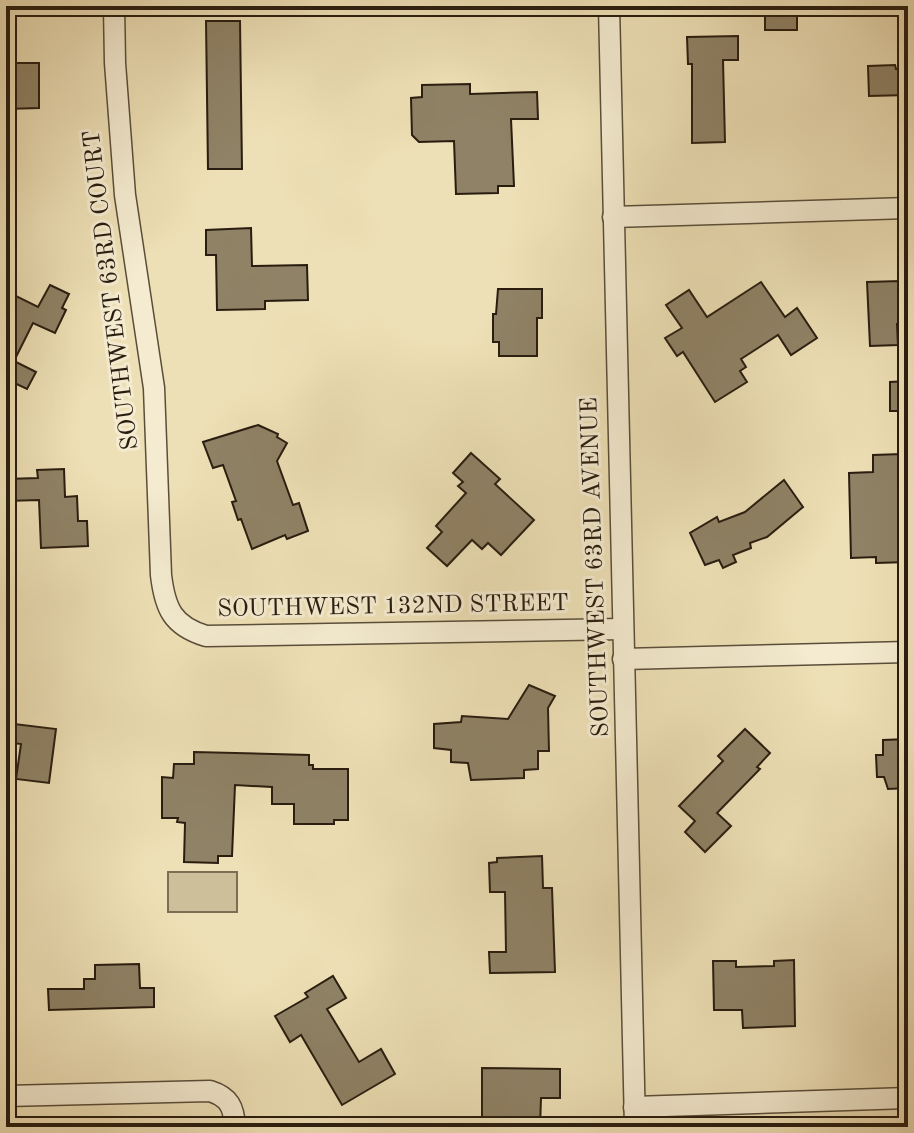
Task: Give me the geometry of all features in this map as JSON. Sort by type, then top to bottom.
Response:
[{"type":"street","name":"SOUTHWEST 63RD COURT","points":[[114,6],[125,195],[154,388],[161,575],[172,615]]},
{"type":"street","name":"SOUTHWEST 63RD AVENUE","points":[[609,6],[635,1117]]},
{"type":"street","points":[[613,217],[908,208]]},
{"type":"street","name":"SOUTHWEST 132ND STREET","points":[[172,615],[185,628],[206,636],[622,629]]},
{"type":"street","points":[[623,659],[908,652]]},
{"type":"street","points":[[6,1096],[196,1090],[222,1095],[234,1111],[235,1127]]},
{"type":"street","points":[[635,1117],[908,1098]]},
{"type":"shaded area","points":[[168,872],[237,872],[237,912],[168,912]]},
{"type":"building","points":[[797,9],[797,30],[765,30],[765,10]]},
{"type":"building","points":[[206,21],[240,21],[242,169],[208,169]]},
{"type":"building","points":[[738,36],[738,60],[723,60],[725,142],[692,143],[692,64],[688,64],[687,37]]},
{"type":"building","points":[[6,63],[39,63],[39,108],[6,109]]},
{"type":"building","points":[[895,65],[896,69],[908,69],[908,95],[869,96],[868,66]]},
{"type":"building","points":[[470,84],[470,94],[537,92],[538,119],[511,119],[514,186],[498,186],[498,193],[456,194],[454,141],[419,142],[412,135],[411,98],[422,97],[422,85]]},
{"type":"building","points":[[251,228],[252,266],[307,265],[308,300],[265,301],[265,309],[217,310],[216,255],[206,255],[206,230]]},
{"type":"building","points":[[900,281],[900,292],[908,291],[908,323],[897,324],[898,345],[870,346],[867,282]]},
{"type":"building","points":[[761,282],[785,317],[797,308],[817,338],[791,355],[778,335],[741,359],[746,367],[740,371],[747,382],[715,402],[683,352],[677,356],[665,338],[682,328],[666,305],[689,290],[707,317]]},
{"type":"building","points":[[50,285],[69,294],[62,308],[66,310],[55,333],[33,323],[14,361],[36,372],[27,389],[6,379],[6,291],[38,307]]},
{"type":"building","points":[[498,289],[542,289],[542,318],[537,318],[537,356],[499,356],[499,342],[493,342],[493,314],[496,314]]},
{"type":"building","points":[[908,381],[908,411],[890,411],[890,382]]},
{"type":"building","points":[[258,425],[278,434],[277,437],[287,443],[277,461],[293,505],[299,503],[308,531],[287,539],[285,535],[252,549],[241,519],[238,520],[232,502],[236,501],[223,465],[213,468],[203,442]]},
{"type":"building","points":[[471,453],[500,479],[495,484],[534,520],[501,555],[488,543],[482,549],[472,540],[447,566],[427,548],[442,532],[436,526],[466,493],[458,486],[463,482],[453,473]]},
{"type":"building","points":[[902,454],[908,562],[876,563],[876,557],[851,558],[849,473],[873,472],[873,455]]},
{"type":"building","points":[[64,469],[65,497],[77,496],[78,521],[87,521],[88,546],[41,548],[39,500],[6,501],[6,479],[38,478],[37,470]]},
{"type":"building","points":[[784,480],[803,507],[767,537],[750,543],[751,548],[733,555],[736,562],[723,568],[719,560],[705,565],[690,533],[717,517],[719,522],[745,512]]},
{"type":"building","points":[[529,685],[555,696],[548,708],[549,751],[538,751],[538,769],[524,770],[524,778],[471,780],[468,763],[451,762],[451,750],[434,748],[434,724],[461,722],[462,716],[508,719]]},
{"type":"building","points":[[6,723],[56,729],[49,783],[16,779],[21,744],[6,742]]},
{"type":"building","points":[[745,729],[770,753],[757,767],[760,769],[717,813],[731,826],[705,852],[685,832],[695,821],[679,806],[723,761],[718,756]]},
{"type":"building","points":[[908,739],[908,788],[888,789],[884,777],[877,777],[876,755],[883,755],[883,740]]},
{"type":"building","points":[[194,752],[309,755],[309,765],[313,765],[313,769],[348,769],[348,820],[334,820],[334,824],[294,824],[294,804],[272,804],[272,787],[235,785],[232,856],[218,856],[218,863],[184,862],[185,823],[177,822],[178,818],[162,818],[162,777],[173,778],[174,764],[194,764]]},
{"type":"building","points":[[542,856],[543,888],[552,888],[555,972],[490,973],[489,952],[506,952],[505,892],[490,892],[489,863],[497,862],[497,858]]},
{"type":"building","points":[[794,960],[795,1026],[743,1028],[742,1010],[714,1010],[713,961],[736,961],[736,967],[774,966],[774,961]]},
{"type":"building","points":[[139,964],[140,988],[154,988],[154,1007],[49,1010],[48,989],[84,989],[84,979],[95,979],[95,965]]},
{"type":"building","points":[[333,976],[346,998],[327,1009],[359,1062],[381,1049],[395,1074],[342,1105],[301,1035],[290,1042],[275,1016],[308,997],[305,993]]},
{"type":"building","points":[[482,1068],[560,1069],[560,1098],[541,1098],[540,1127],[482,1127]]}]
